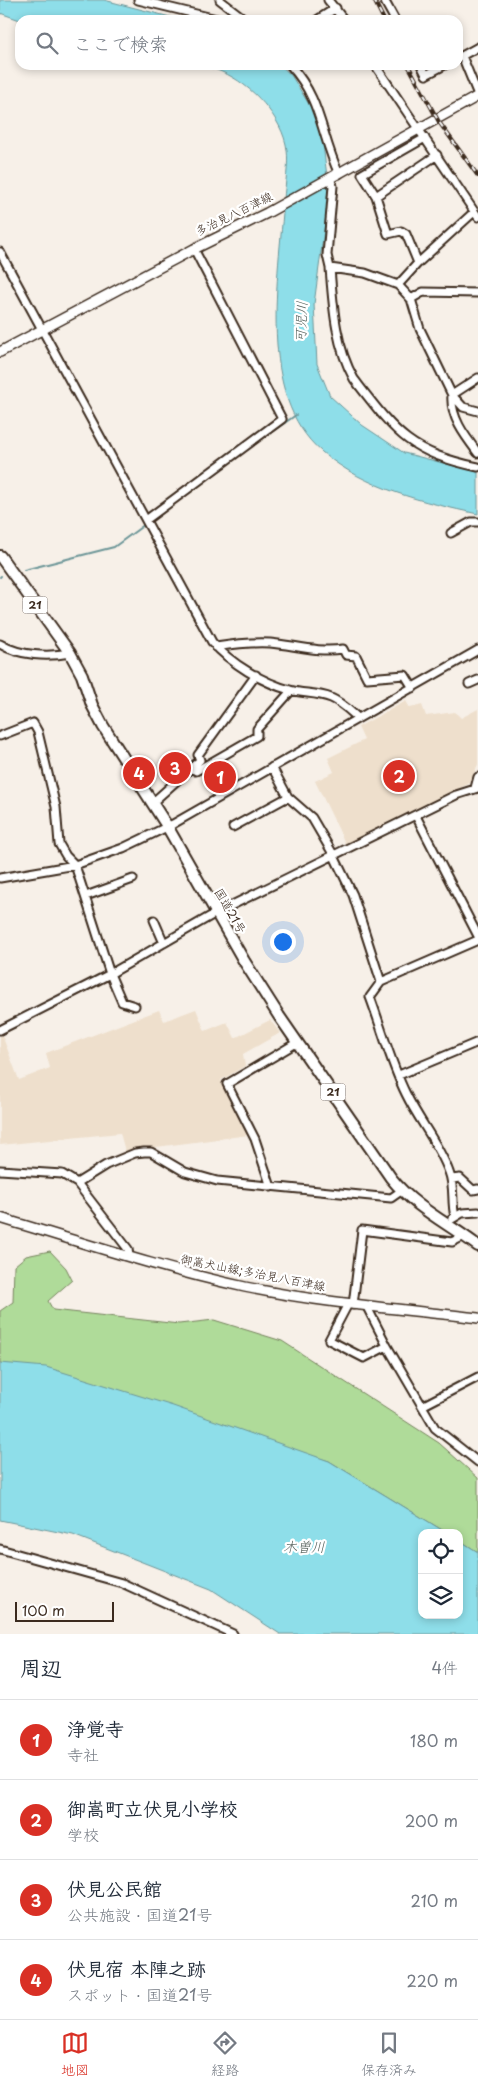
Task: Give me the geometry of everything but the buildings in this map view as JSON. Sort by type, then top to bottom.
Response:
[{"type":"highway","name":"国道21号","points":[[0,556],[70,653],[82,675],[92,705],[103,726],[167,826],[264,993],[401,1191],[418,1206],[478,1246]]},
{"type":"main road","name":"多治見八百津線","points":[[0,352],[340,174],[478,95]]},
{"type":"main road","name":"御嵩犬山線;多治見八百津線","points":[[0,1218],[177,1271],[245,1287],[367,1307],[478,1318]]},
{"type":"street","points":[[138,0],[200,15]]},
{"type":"street","points":[[220,0],[240,15]]},
{"type":"street","points":[[328,0],[341,15]]},
{"type":"street","points":[[384,0],[393,15]]},
{"type":"street","points":[[325,15],[336,8]]},
{"type":"street","points":[[463,55],[478,47]]},
{"type":"street","points":[[463,63],[478,95]]},
{"type":"street","points":[[294,70],[307,87],[316,104],[331,156],[340,174]]},
{"type":"street","points":[[379,70],[420,129],[476,215],[418,263],[398,285]]},
{"type":"street","points":[[424,70],[426,75],[436,70]]},
{"type":"street","points":[[418,263],[406,234],[401,231],[388,234],[376,196],[362,174],[426,138]]},
{"type":"street","points":[[376,196],[437,155]]},
{"type":"street","points":[[330,179],[333,186],[327,255],[335,323],[348,370],[395,430],[407,441],[432,454],[478,467]]},
{"type":"street","points":[[146,520],[282,419],[194,249]]},
{"type":"street","points":[[0,252],[216,647],[222,654],[256,675],[291,691],[314,692],[333,699],[358,718]]},
{"type":"street","points":[[330,268],[365,273],[398,285],[411,299],[420,329],[452,395],[464,407],[478,411]]},
{"type":"street","points":[[411,299],[423,292],[478,293]]},
{"type":"street","points":[[478,378],[452,395],[450,409],[465,436],[478,453]]},
{"type":"street","points":[[452,533],[472,522],[478,522]]},
{"type":"street","points":[[216,647],[236,643],[271,643],[330,652],[343,649],[346,654],[356,656],[366,678],[406,675],[412,688]]},
{"type":"street","points":[[0,644],[26,653],[70,653]]},
{"type":"street","points":[[0,878],[75,865],[124,848],[167,826],[478,650]]},
{"type":"street","points":[[152,803],[200,760],[198,755],[256,675]]},
{"type":"street","points":[[469,684],[478,680]]},
{"type":"street","points":[[192,768],[196,771],[257,736],[257,728],[291,691]]},
{"type":"street","points":[[0,736],[33,723],[38,732],[56,807],[59,844],[66,856],[75,865],[110,974],[122,1002],[135,1006]]},
{"type":"street","points":[[272,767],[288,797],[312,818],[333,854],[353,895],[380,982]]},
{"type":"street","points":[[0,1030],[110,974],[216,913],[333,854],[416,816],[456,795],[476,788],[478,777]]},
{"type":"street","points":[[233,827],[288,797]]},
{"type":"street","points":[[416,816],[478,936]]},
{"type":"street","points":[[86,896],[133,880]]},
{"type":"street","points":[[154,920],[164,943]]},
{"type":"street","points":[[455,1217],[452,1205],[454,1187],[452,1180],[431,1135],[406,1095],[370,997],[380,982],[478,940]]},
{"type":"street","points":[[271,1187],[255,1139],[228,1084],[298,1042]]},
{"type":"street","points":[[399,1075],[478,1042]]},
{"type":"street","points":[[77,1183],[106,1165],[135,1153],[151,1152],[186,1172],[217,1182],[391,1198],[401,1191]]},
{"type":"street","points":[[0,1170],[62,1174],[77,1183],[128,1249],[129,1256]]},
{"type":"street","points":[[452,1180],[460,1178],[473,1190],[478,1190]]},
{"type":"street","points":[[445,1224],[462,1214],[478,1212]]},
{"type":"street","points":[[387,1346],[364,1358],[329,1340],[350,1304],[362,1230],[452,1242],[464,1236]]},
{"type":"street","points":[[367,1307],[387,1346],[435,1428],[478,1462]]},
{"type":"street","points":[[422,1406],[478,1377]]},
{"type":"street","points":[[0,1549],[122,1583],[233,1634]]},
{"type":"shaded area","points":[[406,701],[410,708],[422,705],[426,716],[455,712],[461,718],[478,709],[478,764],[470,783],[346,845],[315,781],[334,772],[328,758],[364,740],[358,727]]},
{"type":"shaded area","points":[[196,1009],[205,1031],[227,1022],[235,1038],[270,1020],[280,1033],[243,1054],[245,1066],[221,1080],[249,1135],[125,1151],[120,1133],[0,1145],[0,1036],[2,1035],[19,1080],[50,1068],[46,1053],[159,1010],[164,1021]]},
{"type":"green space","points":[[50,1251],[66,1268],[72,1280],[48,1301],[53,1310],[179,1324],[214,1320],[282,1341],[439,1443],[478,1478],[478,1552],[463,1543],[463,1529],[440,1529],[329,1461],[0,1363],[0,1311],[13,1302],[14,1266],[26,1256]]},
{"type":"water","points":[[0,0],[104,0],[162,15],[15,15],[15,18],[0,13]]},
{"type":"water","name":"可児川","points":[[216,70],[286,70],[291,75],[315,114],[323,144],[329,193],[314,304],[317,364],[330,396],[362,425],[404,453],[478,472],[478,514],[416,499],[357,476],[322,452],[301,428],[288,400],[280,368],[276,333],[276,298],[288,162],[287,150],[279,126],[264,104],[244,85],[233,77]]},
{"type":"water","name":"木曽川","points":[[0,1363],[46,1367],[173,1406],[329,1461],[440,1529],[418,1529],[418,1619],[463,1619],[463,1543],[478,1552],[478,1634],[280,1634],[211,1589],[73,1535],[0,1520]]},
{"type":"waterway","points":[[246,450],[296,415]]},
{"type":"waterway","points":[[24,570],[114,547],[231,461]]},
{"type":"railway","points":[[374,0],[382,15]]},
{"type":"railway","points":[[411,70],[439,122],[478,176]]},
{"type":"place","name":"伏見公民館","points":[[175,768]]},
{"type":"place","name":"伏見宿 本陣之跡","points":[[139,773]]},
{"type":"place","name":"御嵩町立伏見小学校","points":[[399,776]]},
{"type":"place","name":"浄覚寺","points":[[220,777]]}]
